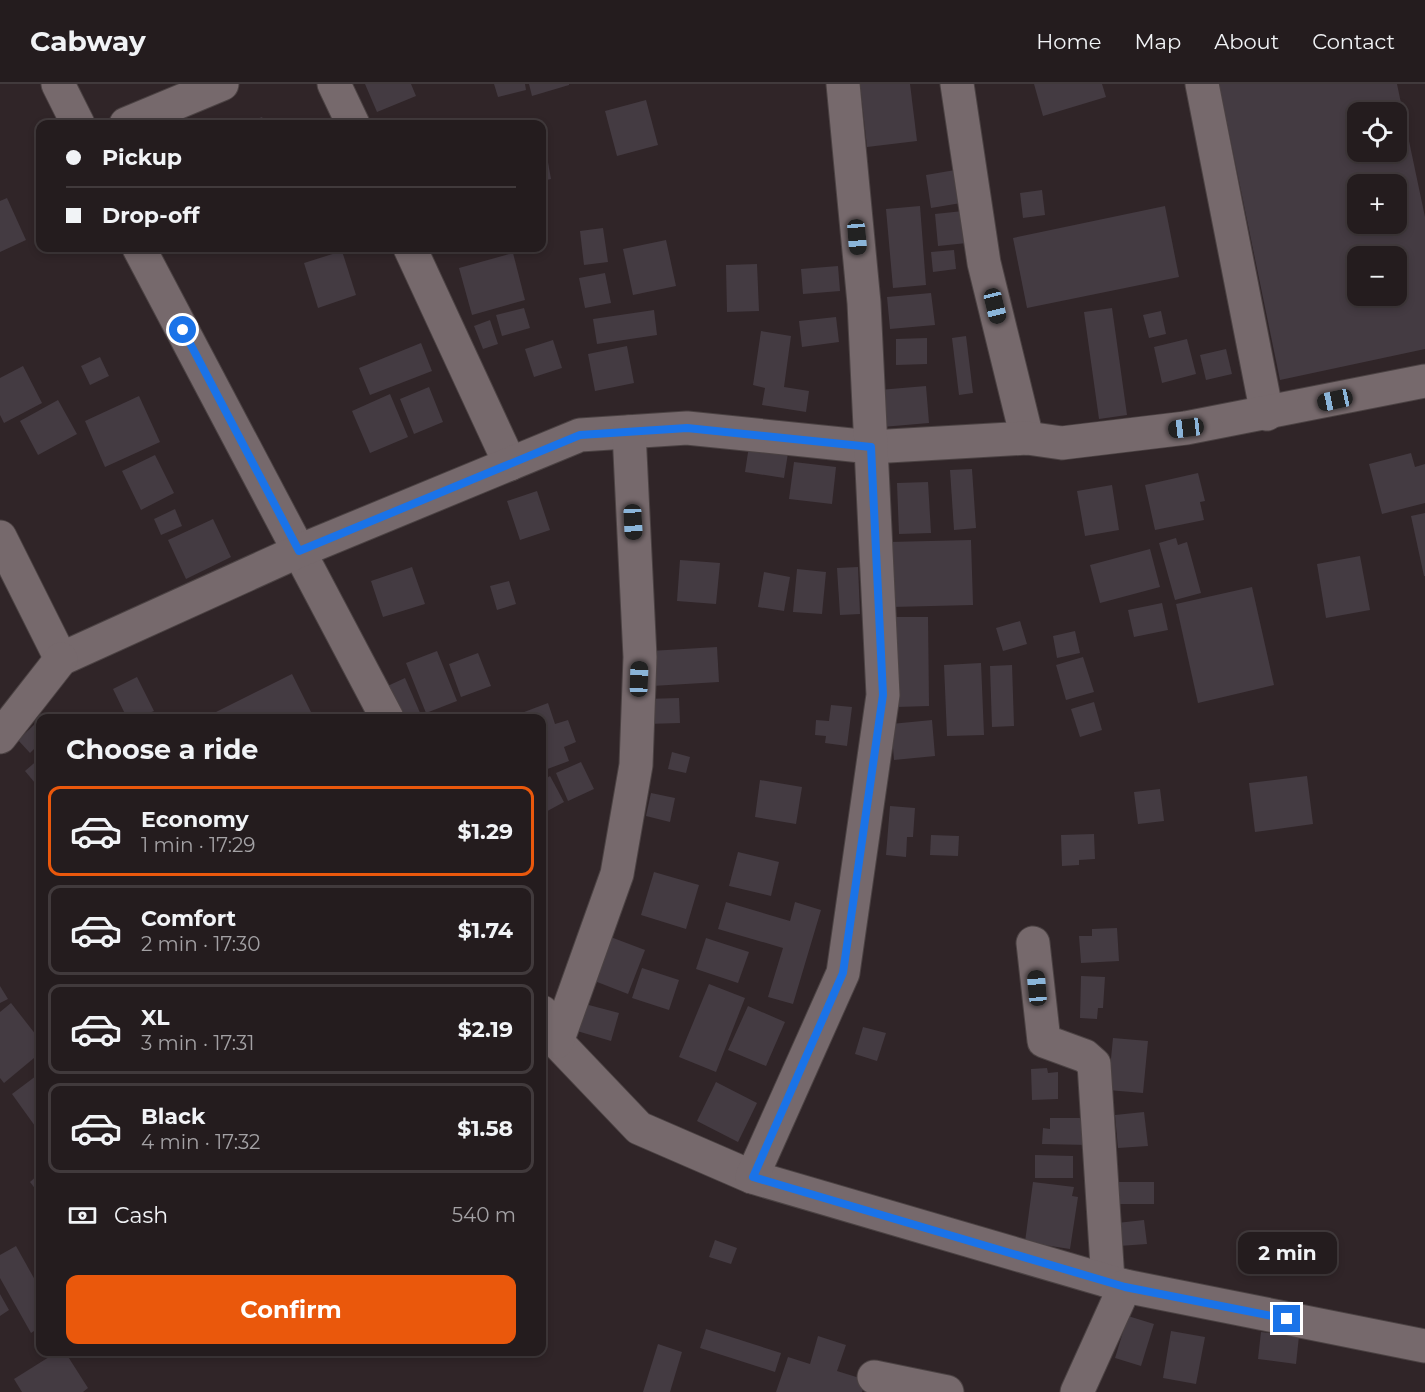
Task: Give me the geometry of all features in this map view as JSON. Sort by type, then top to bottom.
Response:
[{"type":"street","points":[[58,84],[76,120]]},
{"type":"street","points":[[136,120],[222,84]]},
{"type":"street","points":[[334,84],[351,120]]},
{"type":"street","points":[[753,1177],[843,973],[883,695],[864,303],[843,84]]},
{"type":"street","points":[[957,84],[984,262],[1027,438]]},
{"type":"street","points":[[1202,84],[1267,414]]},
{"type":"street","points":[[141,252],[385,714]]},
{"type":"street","points":[[412,252],[510,464]]},
{"type":"street","points":[[0,737],[61,659],[299,551],[580,435],[687,428],[871,447],[1027,438],[1062,443],[1186,428],[1267,414],[1425,381]]},
{"type":"street","points":[[557,1042],[617,874],[636,765],[640,657],[629,432]]},
{"type":"street","points":[[0,537],[61,659]]},
{"type":"street","points":[[1033,943],[1044,1041],[1085,1056],[1094,1064],[1116,1284],[1077,1392]]},
{"type":"street","points":[[546,1020],[557,1042],[639,1128],[753,1177],[1116,1284],[1425,1346]]},
{"type":"street","points":[[874,1377],[947,1392]]},
{"type":"building","points":[[365,84],[411,84],[416,96],[377,112]]},
{"type":"building","points":[[494,84],[525,84],[526,90],[498,97]]},
{"type":"building","points":[[529,84],[569,84],[569,85],[532,96]]},
{"type":"building","points":[[860,84],[910,84],[917,141],[867,147]]},
{"type":"building","points":[[1034,84],[1102,84],[1106,97],[1043,116]]},
{"type":"building","points":[[1219,84],[1397,84],[1401,102],[1347,102],[1347,162],[1407,162],[1407,132],[1425,217],[1425,349],[1280,380]]},
{"type":"building","points":[[646,100],[658,145],[617,156],[605,111]]},
{"type":"building","points":[[546,151],[551,179],[546,180]]},
{"type":"building","points":[[961,169],[967,202],[931,208],[926,175]]},
{"type":"building","points":[[1042,190],[1045,215],[1023,218],[1020,193]]},
{"type":"building","points":[[7,198],[26,240],[0,252],[0,201]]},
{"type":"building","points":[[920,206],[926,285],[893,288],[886,209]]},
{"type":"building","points":[[1165,206],[1179,277],[1027,308],[1013,238]]},
{"type":"building","points":[[963,211],[967,243],[938,246],[935,214]]},
{"type":"building","points":[[603,228],[608,262],[584,265],[580,231]]},
{"type":"building","points":[[666,240],[676,286],[633,295],[623,249]]},
{"type":"building","points":[[954,250],[956,269],[933,272],[931,252]]},
{"type":"building","points":[[342,252],[356,295],[318,308],[304,263]]},
{"type":"building","points":[[513,253],[525,300],[472,315],[459,268]]},
{"type":"building","points":[[757,264],[759,311],[727,312],[726,265]]},
{"type":"building","points":[[838,266],[840,291],[803,294],[801,269]]},
{"type":"building","points":[[605,273],[611,303],[585,308],[579,278]]},
{"type":"building","points":[[931,293],[935,325],[890,329],[887,297]]},
{"type":"building","points":[[524,308],[530,328],[502,336],[496,315]]},
{"type":"building","points":[[1112,308],[1127,415],[1099,419],[1084,312]]},
{"type":"building","points":[[654,310],[657,335],[597,344],[593,319]]},
{"type":"building","points":[[1161,311],[1166,334],[1149,338],[1143,315]]},
{"type":"building","points":[[836,317],[839,342],[802,347],[799,321]]},
{"type":"building","points":[[490,320],[498,344],[483,349],[474,326]]},
{"type":"building","points":[[761,331],[791,336],[784,387],[809,391],[806,412],[762,405],[765,388],[753,385]]},
{"type":"building","points":[[966,336],[973,393],[959,395],[952,338]]},
{"type":"building","points":[[927,338],[927,364],[896,365],[896,339]]},
{"type":"building","points":[[1187,339],[1196,374],[1162,383],[1154,347]]},
{"type":"building","points":[[553,340],[562,368],[534,377],[525,349]]},
{"type":"building","points":[[421,343],[432,371],[370,395],[359,368]]},
{"type":"building","points":[[627,346],[634,383],[595,391],[588,354]]},
{"type":"building","points":[[1226,349],[1232,374],[1206,380],[1200,355]]},
{"type":"building","points":[[100,357],[109,376],[90,385],[81,366]]},
{"type":"building","points":[[23,366],[42,403],[4,423],[0,415],[0,378]]},
{"type":"building","points":[[926,386],[929,423],[882,427],[879,390]]},
{"type":"building","points":[[429,387],[443,422],[414,434],[400,399]]},
{"type":"building","points":[[390,394],[408,437],[370,453],[352,411]]},
{"type":"building","points":[[139,396],[160,442],[105,467],[85,421]]},
{"type":"building","points":[[58,400],[77,434],[38,455],[20,421]]},
{"type":"building","points":[[749,446],[788,453],[784,478],[745,472]]},
{"type":"building","points":[[1411,453],[1415,467],[1425,464],[1425,503],[1382,514],[1369,464]]},
{"type":"building","points":[[155,455],[174,493],[141,510],[122,471]]},
{"type":"building","points":[[794,462],[836,467],[832,504],[789,499]]},
{"type":"building","points":[[972,469],[976,528],[954,530],[950,470]]},
{"type":"building","points":[[1198,473],[1205,501],[1200,502],[1204,520],[1155,530],[1145,485]]},
{"type":"building","points":[[928,482],[931,533],[899,534],[897,483]]},
{"type":"building","points":[[1112,485],[1119,530],[1085,536],[1077,491]]},
{"type":"building","points":[[537,491],[550,530],[520,540],[507,501]]},
{"type":"building","points":[[175,509],[182,526],[161,535],[154,519]]},
{"type":"building","points":[[1425,513],[1425,576],[1424,576],[1411,516]]},
{"type":"building","points":[[213,519],[231,557],[186,579],[168,540]]},
{"type":"building","points":[[1176,538],[1178,545],[1187,542],[1201,593],[1175,600],[1159,543]]},
{"type":"building","points":[[971,540],[973,605],[891,607],[889,542]]},
{"type":"building","points":[[1150,549],[1160,587],[1100,603],[1090,565]]},
{"type":"building","points":[[1360,556],[1370,610],[1326,618],[1317,564]]},
{"type":"building","points":[[680,560],[720,563],[716,604],[677,601]]},
{"type":"building","points":[[412,567],[425,604],[383,617],[371,581]]},
{"type":"building","points":[[858,567],[860,614],[840,615],[837,568]]},
{"type":"building","points":[[797,569],[826,572],[822,614],[793,612]]},
{"type":"building","points":[[764,572],[790,577],[784,611],[758,607]]},
{"type":"building","points":[[509,581],[516,604],[497,610],[490,586]]},
{"type":"building","points":[[1252,587],[1274,685],[1198,703],[1176,604]]},
{"type":"building","points":[[1162,603],[1168,630],[1134,637],[1128,610]]},
{"type":"building","points":[[896,617],[928,617],[929,706],[896,707]]},
{"type":"building","points":[[1020,621],[1027,644],[1003,651],[996,628]]},
{"type":"building","points":[[1075,631],[1080,653],[1057,658],[1053,636]]},
{"type":"building","points":[[717,647],[719,682],[652,686],[650,651]]},
{"type":"building","points":[[437,651],[457,701],[426,713],[406,663]]},
{"type":"building","points":[[478,653],[491,686],[461,697],[449,664]]},
{"type":"building","points":[[1083,657],[1094,692],[1066,700],[1056,665]]},
{"type":"building","points":[[981,663],[984,735],[947,736],[944,665]]},
{"type":"building","points":[[1012,665],[1014,726],[992,727],[990,666]]},
{"type":"building","points":[[292,674],[312,714],[215,714]]},
{"type":"building","points":[[137,677],[154,711],[147,714],[125,714],[113,689]]},
{"type":"building","points":[[405,678],[421,714],[391,714],[381,689]]},
{"type":"building","points":[[679,698],[680,723],[646,724],[645,699]]},
{"type":"building","points":[[1094,702],[1102,730],[1080,737],[1071,709]]},
{"type":"building","points":[[548,703],[555,724],[568,720],[576,742],[564,747],[569,761],[546,770],[546,714],[519,714]]},
{"type":"building","points":[[831,705],[852,707],[847,746],[825,743],[826,736],[815,735],[816,720],[829,721]]},
{"type":"building","points":[[932,720],[935,756],[894,760],[891,724]]},
{"type":"building","points":[[36,723],[36,747],[30,753],[18,740]]},
{"type":"building","points":[[672,752],[690,757],[686,773],[668,769]]},
{"type":"building","points":[[36,761],[36,784],[25,771]]},
{"type":"building","points":[[581,762],[594,789],[568,801],[556,773]]},
{"type":"building","points":[[550,776],[564,802],[546,812],[546,778]]},
{"type":"building","points":[[1307,776],[1313,824],[1255,832],[1249,783]]},
{"type":"building","points":[[760,780],[802,787],[796,824],[755,817]]},
{"type":"building","points":[[1160,789],[1164,821],[1138,824],[1134,792]]},
{"type":"building","points":[[651,793],[675,798],[670,822],[646,816]]},
{"type":"building","points":[[890,806],[915,808],[913,837],[907,837],[906,857],[886,855]]},
{"type":"building","points":[[1094,834],[1095,859],[1079,860],[1079,865],[1062,866],[1061,835]]},
{"type":"building","points":[[931,835],[959,836],[958,856],[930,855]]},
{"type":"building","points":[[738,852],[779,862],[771,896],[729,886]]},
{"type":"building","points":[[654,872],[699,885],[686,929],[641,915]]},
{"type":"building","points":[[726,902],[790,921],[795,902],[821,910],[793,1004],[768,997],[783,948],[718,929]]},
{"type":"building","points":[[1117,928],[1119,961],[1081,963],[1079,936],[1092,936],[1092,929]]},
{"type":"building","points":[[608,936],[645,950],[628,994],[592,980]]},
{"type":"building","points":[[706,938],[749,952],[738,983],[696,969]]},
{"type":"building","points":[[642,968],[679,980],[669,1010],[632,998]]},
{"type":"building","points":[[1081,976],[1105,977],[1103,1008],[1098,1008],[1097,1019],[1080,1018]]},
{"type":"building","points":[[709,984],[745,998],[716,1072],[679,1057]]},
{"type":"building","points":[[0,986],[8,999],[0,1003]]},
{"type":"building","points":[[11,1003],[36,1035],[36,1056],[4,1083],[0,1078],[0,1012]]},
{"type":"building","points":[[585,1004],[619,1013],[611,1041],[577,1031]]},
{"type":"building","points":[[748,1006],[785,1022],[766,1066],[728,1050]]},
{"type":"building","points":[[863,1027],[886,1033],[877,1061],[855,1054]]},
{"type":"building","points":[[1113,1038],[1148,1041],[1143,1093],[1108,1090]]},
{"type":"building","points":[[1047,1068],[1048,1073],[1058,1072],[1058,1099],[1032,1100],[1031,1069]]},
{"type":"building","points":[[36,1076],[36,1127],[12,1094]]},
{"type":"building","points":[[716,1082],[757,1103],[738,1142],[697,1121]]},
{"type":"building","points":[[1144,1112],[1148,1146],[1118,1148],[1115,1115]]},
{"type":"building","points":[[1050,1118],[1089,1118],[1089,1145],[1042,1144],[1043,1128],[1050,1129]]},
{"type":"building","points":[[1035,1155],[1073,1156],[1073,1178],[1035,1178]]},
{"type":"building","points":[[36,1177],[36,1190],[30,1182]]},
{"type":"building","points":[[1033,1182],[1074,1187],[1072,1196],[1078,1197],[1070,1249],[1025,1242]]},
{"type":"building","points":[[1118,1182],[1154,1182],[1154,1204],[1118,1204]]},
{"type":"building","points":[[1144,1220],[1147,1244],[1119,1246],[1117,1223]]},
{"type":"building","points":[[715,1240],[737,1248],[731,1264],[709,1257]]},
{"type":"building","points":[[16,1246],[36,1282],[36,1330],[31,1333],[0,1278],[0,1255]]},
{"type":"building","points":[[0,1294],[9,1310],[0,1316]]},
{"type":"building","points":[[1128,1316],[1154,1324],[1141,1366],[1115,1358]]},
{"type":"building","points":[[706,1329],[781,1353],[775,1372],[700,1348]]},
{"type":"building","points":[[1171,1331],[1205,1337],[1196,1384],[1163,1378]]},
{"type":"building","points":[[1261,1332],[1299,1336],[1296,1364],[1258,1359]]},
{"type":"building","points":[[818,1336],[846,1345],[837,1371],[866,1380],[862,1392],[776,1392],[788,1357],[810,1364]]},
{"type":"building","points":[[658,1344],[682,1352],[670,1392],[643,1392]]},
{"type":"building","points":[[51,1356],[68,1356],[88,1388],[83,1392],[22,1392],[14,1379]]},
{"type":"route","points":[[183,330],[299,551],[580,435],[687,428],[871,447],[883,695],[843,973],[753,1177],[1125,1287],[1287,1319]]}]
